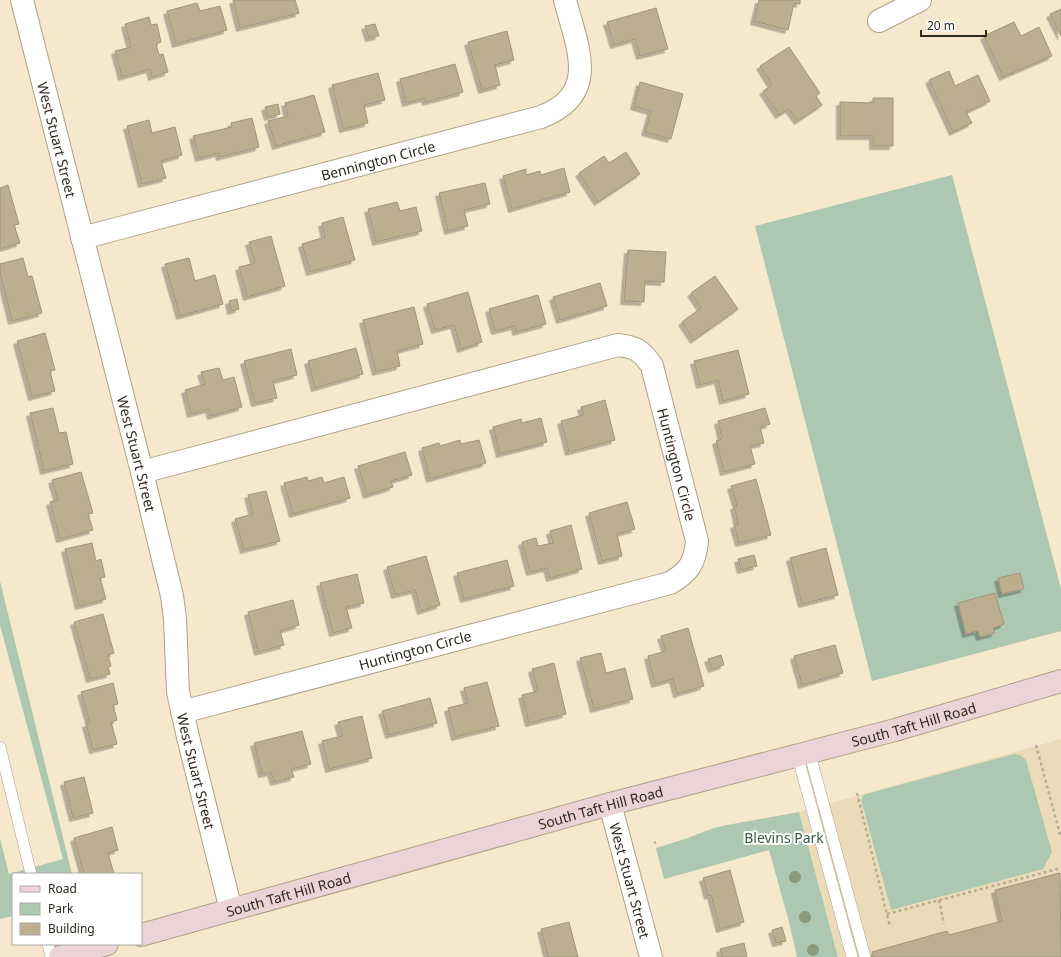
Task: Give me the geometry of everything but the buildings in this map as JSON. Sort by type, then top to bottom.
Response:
[{"type":"main road","name":"South Taft Hill Road","points":[[142,935],[610,804],[895,730],[1061,681]]},
{"type":"main road","points":[[60,957],[103,945]]},
{"type":"street","name":"Bennington Circle","points":[[82,238],[551,113],[565,105],[575,92],[581,77],[581,60],[565,0]]},
{"type":"street","points":[[879,21],[920,0]]},
{"type":"street","name":"West Stuart Street","points":[[27,1],[82,238],[172,596],[175,619],[178,692],[231,910]]},
{"type":"street","name":"Huntington Circle","points":[[142,472],[618,345],[632,347],[644,354],[652,366],[697,541],[696,554],[690,566],[681,576],[670,583],[182,712]]},
{"type":"street","name":"West Stuart Street","points":[[610,804],[651,957]]},
{"type":"lane","points":[[0,747],[3,767],[31,873]]},
{"type":"lane","points":[[803,753],[852,957]]},
{"type":"lane","points":[[803,753],[865,957]]},
{"type":"lane","points":[[48,945],[51,957]]},
{"type":"path","points":[[1036,745],[1061,838]]},
{"type":"path","points":[[857,793],[890,927]]},
{"type":"path","points":[[887,914],[1061,868]]},
{"type":"path","points":[[939,900],[944,924]]},
{"type":"shaded area","points":[[1061,739],[1061,957],[838,957],[799,812]]},
{"type":"green space","points":[[952,175],[1061,589],[1061,631],[872,681],[755,226]]},
{"type":"green space","points":[[0,581],[72,873],[13,873],[63,859],[0,625]]},
{"type":"green space","points":[[1014,754],[1020,755],[1026,760],[1052,852],[1043,869],[891,910],[862,803],[863,796]]},
{"type":"green space","name":"Blevins Park","points":[[799,812],[838,957],[797,957],[769,850],[664,879],[656,848],[722,826]]},
{"type":"green space","points":[[0,839],[9,874],[12,873],[12,916],[0,919]]}]
